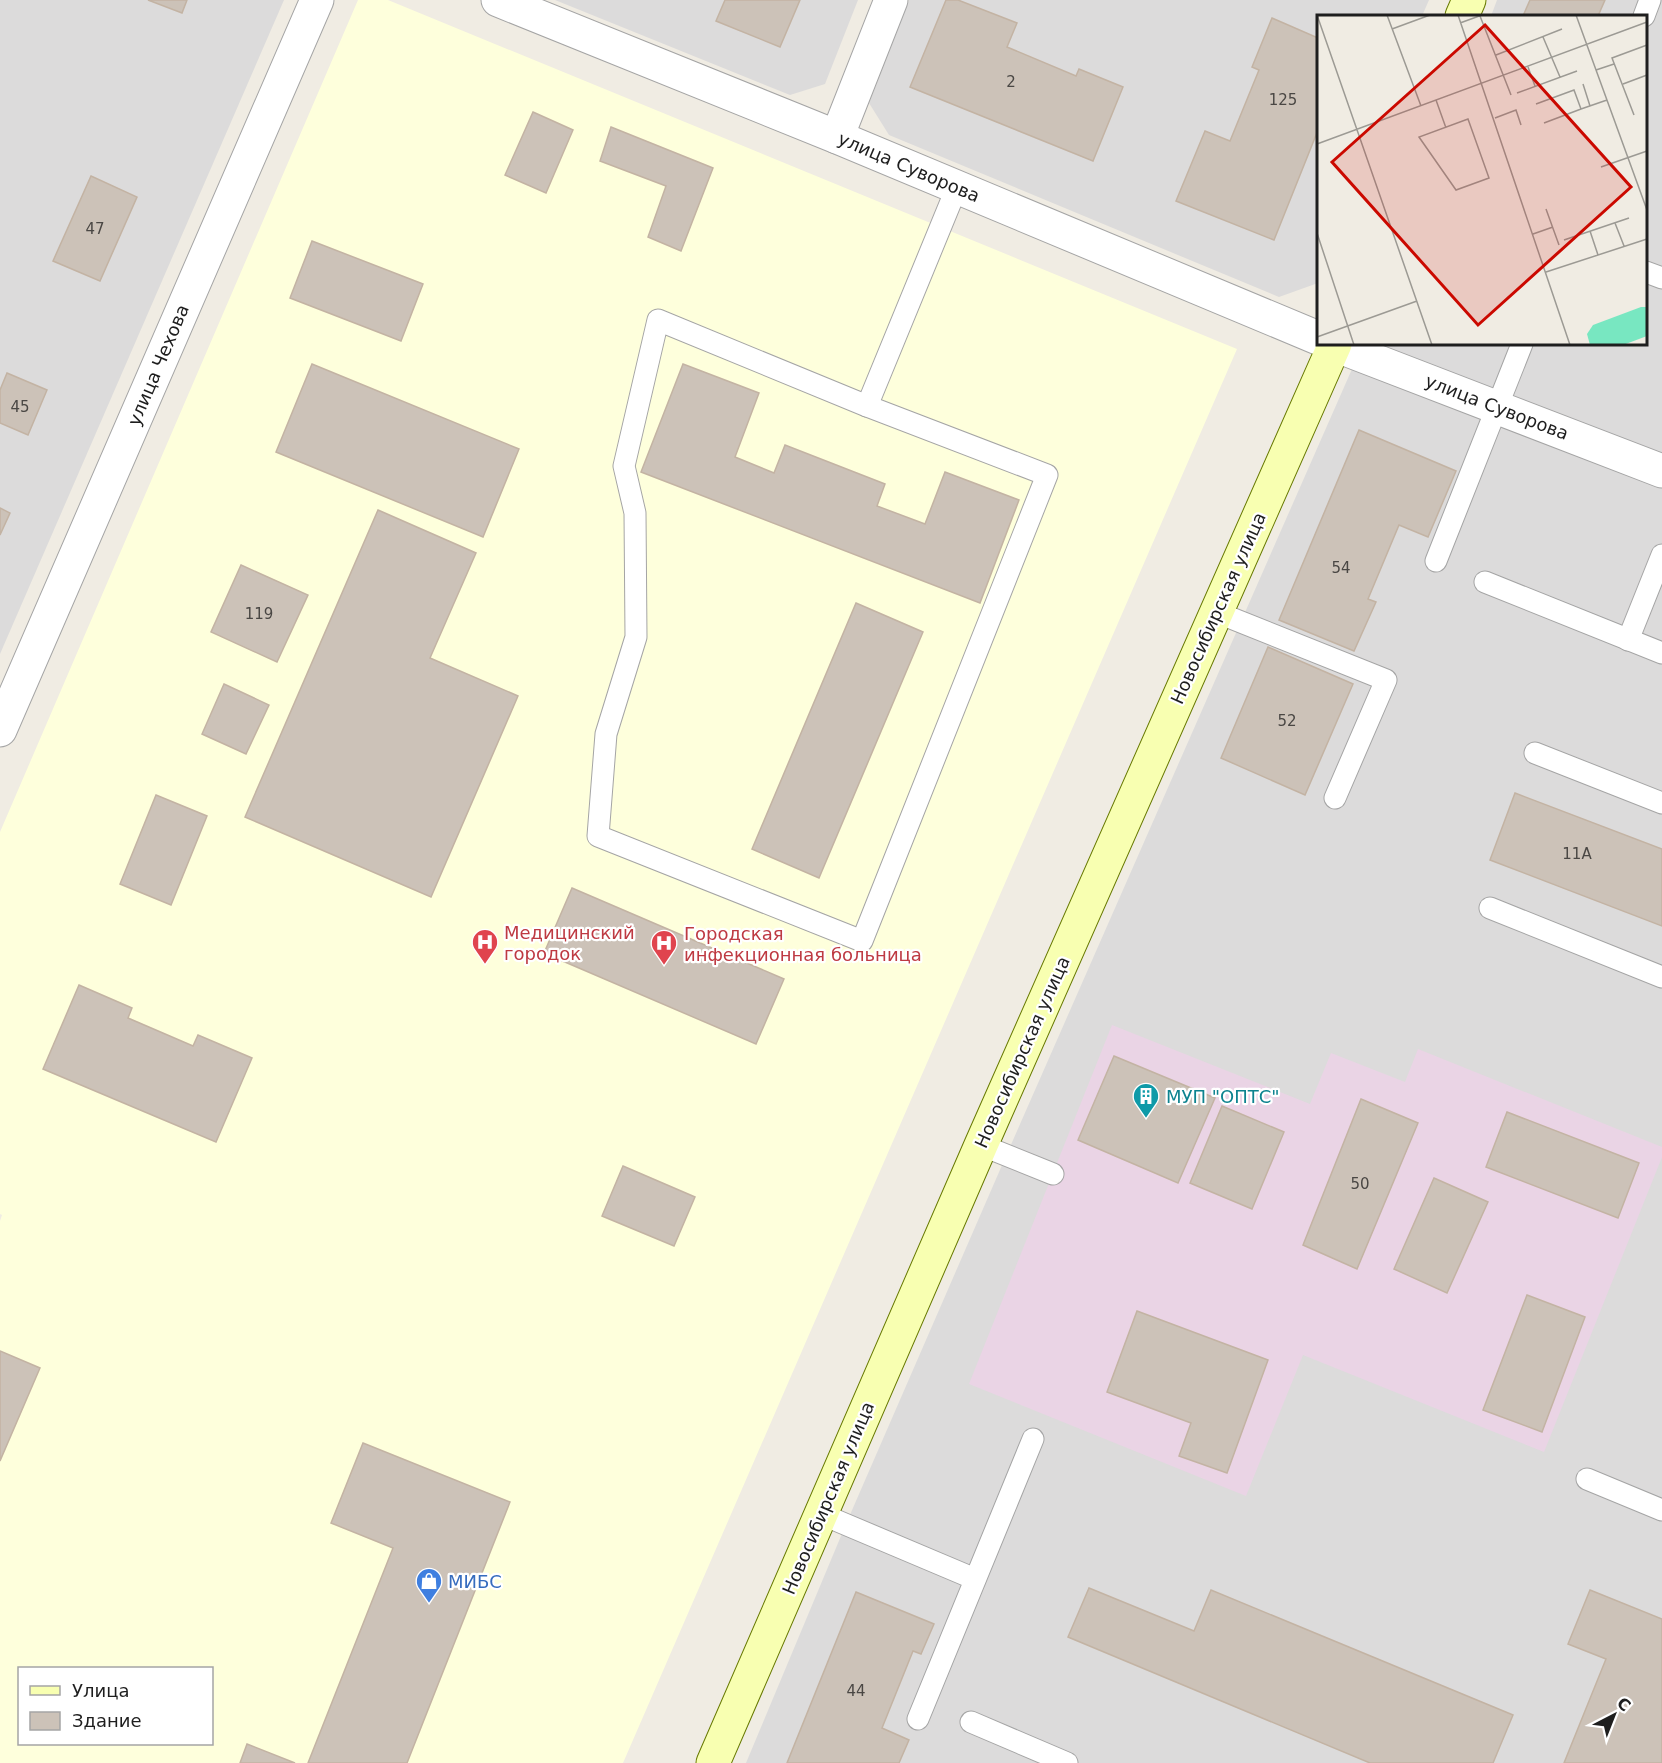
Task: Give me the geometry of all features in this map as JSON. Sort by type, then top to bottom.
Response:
[{"type":"main road","points":[[1462,15],[1468,0]]},
{"type":"main road","name":"Новосибирская улица","points":[[713,1763],[981,1145],[1216,612],[1329,345]]},
{"type":"street","name":"улица Чехова","points":[[0,730],[317,0]]},
{"type":"street","name":"улица Суворова","points":[[498,0],[837,137],[1317,337]]},
{"type":"street","points":[[837,137],[891,0]]},
{"type":"street","name":"улица Суворова","points":[[1338,345],[1662,471]]},
{"type":"lane","points":[[1644,15],[1650,0]]},
{"type":"lane","points":[[867,406],[957,188]]},
{"type":"lane","points":[[1647,272],[1662,278]]},
{"type":"lane","points":[[658,320],[867,406],[1047,475],[862,941],[598,836],[606,734],[636,637],[635,513],[624,466],[658,320]]},
{"type":"lane","points":[[1436,561],[1522,345]]},
{"type":"lane","points":[[1628,640],[1662,555]]},
{"type":"lane","points":[[1485,582],[1662,653]]},
{"type":"lane","points":[[1216,612],[1386,680],[1335,798]]},
{"type":"lane","points":[[1535,753],[1662,803]]},
{"type":"lane","points":[[1490,908],[1662,977]]},
{"type":"lane","points":[[981,1145],[1053,1174]]},
{"type":"lane","points":[[918,1719],[1033,1439]]},
{"type":"lane","points":[[1587,1479],[1662,1510]]},
{"type":"lane","points":[[821,1514],[975,1578]]},
{"type":"lane","points":[[971,1722],[1067,1763]]},
{"type":"shaded area","points":[[0,0],[284,0],[0,654]]},
{"type":"shaded area","name":"Медицинский городок","points":[[358,0],[388,0],[1237,349],[623,1763],[0,1763],[0,1221],[2,1215],[0,1214],[0,832]]},
{"type":"shaded area","points":[[555,0],[858,0],[825,84],[790,95]]},
{"type":"shaded area","points":[[909,0],[1429,0],[1422,15],[1317,15],[1317,283],[1279,297],[889,135],[869,103]]},
{"type":"shaded area","points":[[1497,0],[1662,0],[1662,1763],[746,1763],[846,1524],[1006,1156],[1363,345],[1647,345],[1647,15],[1491,15]]},
{"type":"shaded area","points":[[1112,1025],[1310,1104],[1331,1053],[1405,1082],[1418,1049],[1662,1147],[1662,1157],[1544,1452],[1303,1355],[1246,1496],[969,1384]]},
{"type":"building","points":[[148,0],[187,0],[182,13]]},
{"type":"building","points":[[725,0],[800,0],[780,47],[716,21]]},
{"type":"building","points":[[946,0],[958,0],[1017,23],[1007,47],[1076,76],[1079,69],[1123,87],[1093,161],[910,87]]},
{"type":"building","points":[[1530,0],[1605,0],[1598,15],[1523,15]]},
{"type":"building","points":[[1272,18],[1317,38],[1317,132],[1274,240],[1176,201],[1205,131],[1230,141],[1259,70],[1252,67]]},
{"type":"building","points":[[533,112],[573,130],[546,193],[505,175]]},
{"type":"building","points":[[611,127],[713,168],[681,251],[648,237],[666,186],[600,161]]},
{"type":"building","points":[[91,176],[137,197],[100,281],[53,261]]},
{"type":"building","points":[[312,241],[423,284],[401,341],[290,298]]},
{"type":"building","points":[[312,364],[519,449],[483,537],[276,452]]},
{"type":"building","points":[[683,364],[759,393],[735,457],[774,473],[785,445],[885,484],[877,506],[925,524],[945,472],[1019,500],[980,603],[641,472]]},
{"type":"building","points":[[7,373],[47,390],[28,435],[0,423],[0,390]]},
{"type":"building","points":[[1359,430],[1456,471],[1428,537],[1399,525],[1368,599],[1376,602],[1354,651],[1279,620]]},
{"type":"building","points":[[0,508],[10,513],[0,535]]},
{"type":"building","points":[[378,510],[476,553],[430,658],[518,696],[431,897],[245,817]]},
{"type":"building","points":[[241,565],[308,595],[277,662],[211,632]]},
{"type":"building","points":[[856,603],[923,632],[819,878],[752,849]]},
{"type":"building","points":[[1268,647],[1353,684],[1305,795],[1221,758]]},
{"type":"building","points":[[224,684],[269,705],[246,754],[202,734]]},
{"type":"building","points":[[1515,793],[1662,849],[1662,926],[1490,860]]},
{"type":"building","points":[[156,795],[207,816],[171,905],[120,884]]},
{"type":"building","name":"Городская инфекционная больница","points":[[572,888],[784,979],[756,1044],[544,953]]},
{"type":"building","points":[[79,985],[132,1008],[128,1018],[193,1046],[198,1035],[252,1058],[216,1142],[43,1069]]},
{"type":"building","name":"МУП \"ОПТС\"","points":[[1114,1056],[1215,1098],[1178,1183],[1078,1140]]},
{"type":"building","points":[[1361,1099],[1418,1123],[1357,1269],[1303,1245]]},
{"type":"building","points":[[1222,1106],[1284,1132],[1252,1209],[1190,1183]]},
{"type":"building","points":[[1507,1112],[1639,1163],[1618,1218],[1486,1167]]},
{"type":"building","points":[[623,1166],[695,1197],[674,1246],[602,1216]]},
{"type":"building","points":[[1434,1178],[1488,1202],[1447,1293],[1394,1269]]},
{"type":"building","points":[[1527,1295],[1585,1317],[1542,1432],[1483,1410]]},
{"type":"building","points":[[1137,1311],[1268,1360],[1227,1473],[1179,1456],[1191,1423],[1107,1392]]},
{"type":"building","points":[[0,1351],[40,1368],[0,1461]]},
{"type":"building","points":[[363,1443],[510,1502],[407,1763],[308,1763],[393,1548],[331,1523]]},
{"type":"building","points":[[1089,1588],[1194,1631],[1211,1590],[1513,1715],[1493,1763],[1370,1763],[1068,1637]]},
{"type":"building","points":[[1590,1590],[1662,1619],[1662,1763],[1564,1763],[1606,1659],[1568,1644]]},
{"type":"building","points":[[856,1592],[934,1624],[921,1654],[913,1651],[882,1728],[909,1740],[899,1763],[787,1763]]},
{"type":"building","points":[[247,1744],[295,1763],[240,1763]]},
{"type":"place","name":"Медицинский городок","points":[[485,965]]},
{"type":"place","name":"Городская инфекционная больница","points":[[664,966]]},
{"type":"place","name":"МУП \"ОПТС\"","points":[[1146,1119]]},
{"type":"place","name":"МИБС","points":[[429,1604]]}]
